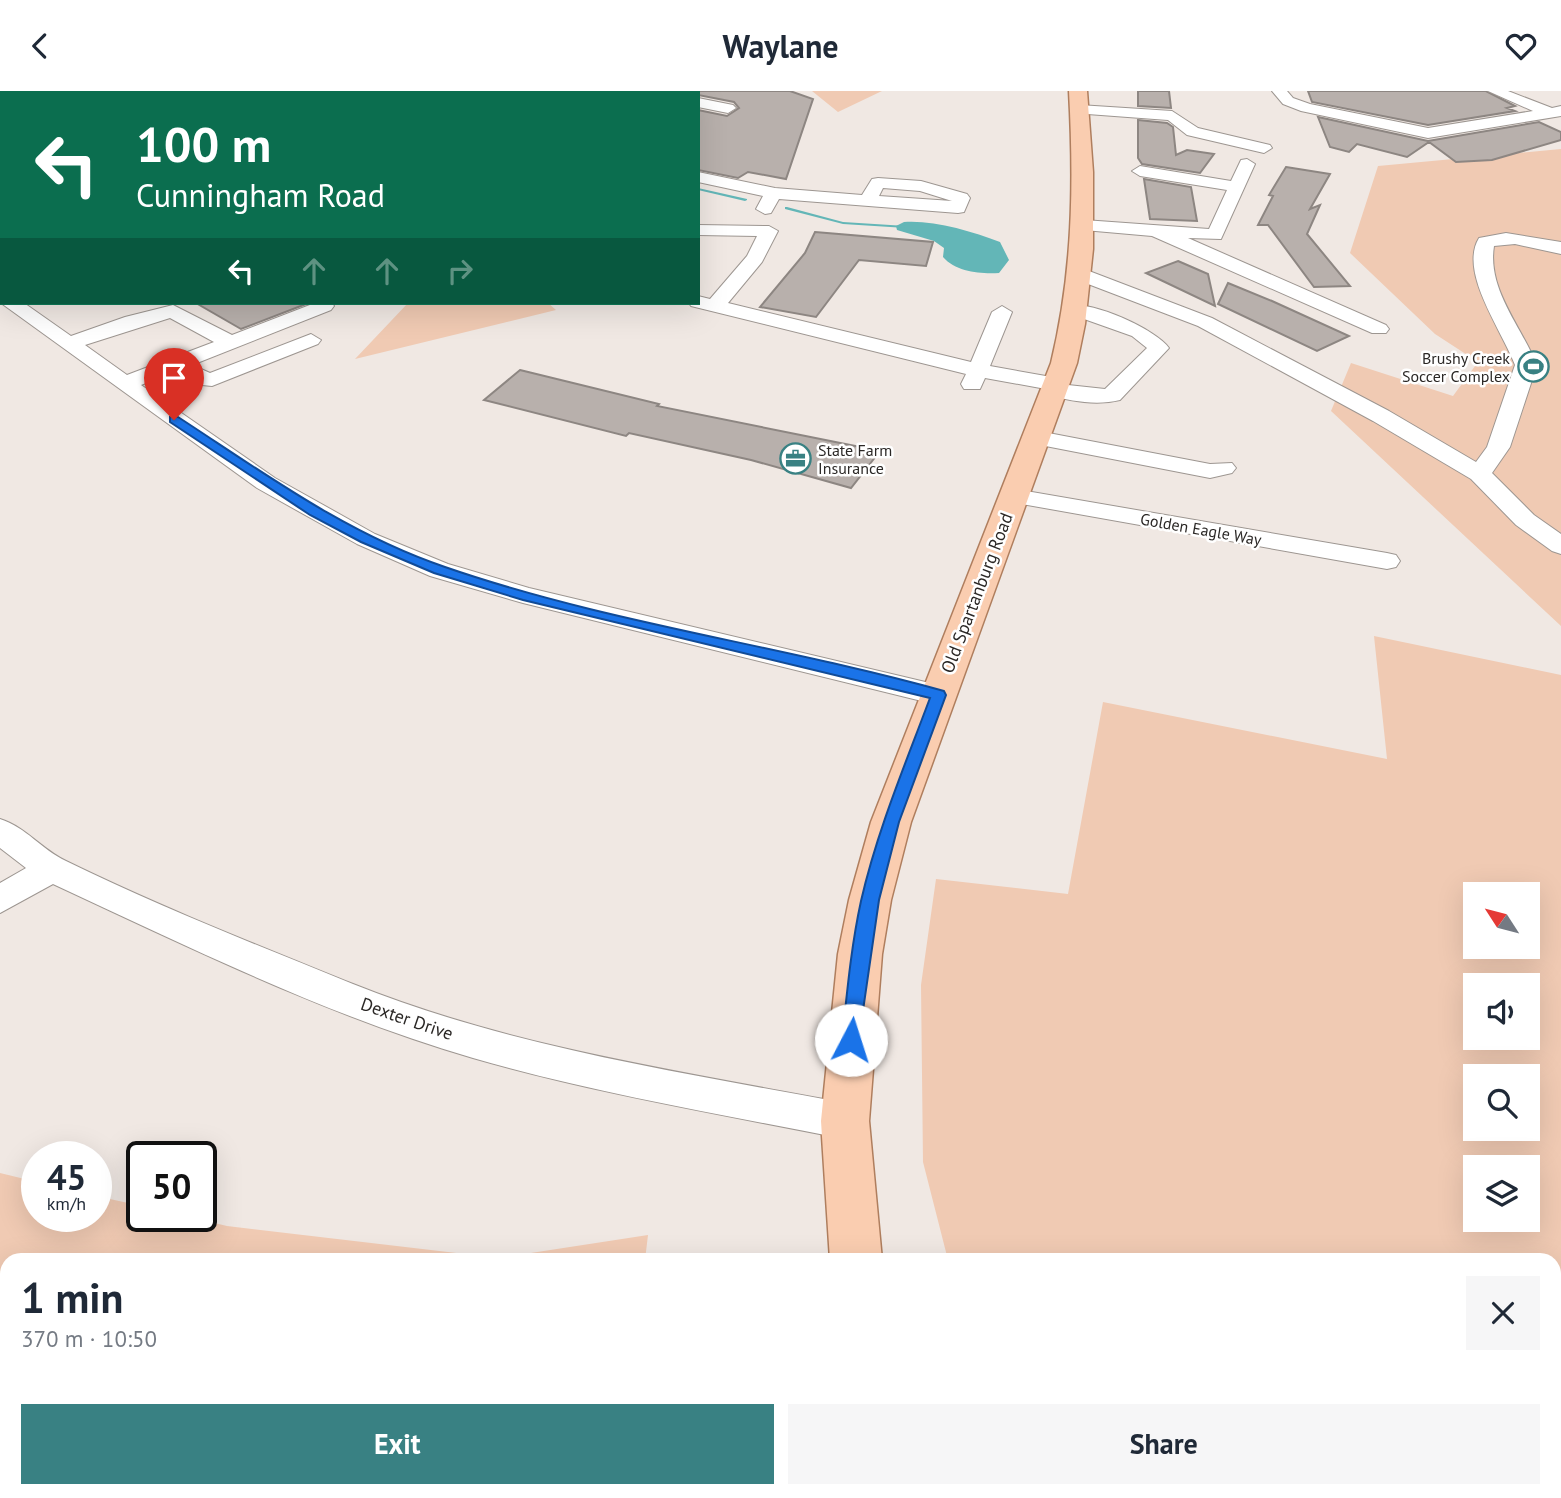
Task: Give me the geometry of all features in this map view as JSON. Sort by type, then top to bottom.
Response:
[{"type":"main road","name":"Old Spartanburg Road","points":[[855,1253],[845,1121],[859,966],[870,900],[891,822],[1055,393],[1077,310],[1082,275],[1092,98]]},
{"type":"street","points":[[1279,91],[1288,101],[1306,108],[1421,132],[1444,132],[1556,112]]},
{"type":"street","points":[[1495,91],[1556,112]]},
{"type":"street","points":[[1092,98],[1172,116],[1193,132],[1264,148]]},
{"type":"street","points":[[700,102],[728,108]]},
{"type":"street","points":[[1084,225],[1215,235],[1247,164]]},
{"type":"street","points":[[1140,171],[1237,187]]},
{"type":"street","points":[[700,177],[775,193],[868,200]]},
{"type":"street","points":[[775,193],[765,204],[769,231],[755,258],[706,305],[760,334],[1055,393],[1097,397],[1112,395],[1159,348],[1139,332],[1077,310]]},
{"type":"street","points":[[1526,237],[1534,228],[1549,226]]},
{"type":"street","points":[[700,230],[769,231]]},
{"type":"street","points":[[1154,230],[1379,329]]},
{"type":"street","points":[[1479,474],[1498,447],[1526,365],[1490,294],[1482,249],[1485,242],[1504,237],[1526,237],[1561,248]]},
{"type":"street","points":[[1082,275],[1205,322],[1381,416],[1479,474],[1525,520],[1561,546]]},
{"type":"street","points":[[14,305],[72,343],[266,483],[366,539],[439,570],[523,595],[938,695]]},
{"type":"street","points":[[126,383],[324,306]]},
{"type":"street","points":[[72,343],[132,321],[173,311],[230,343]]},
{"type":"street","points":[[975,377],[1002,312]]},
{"type":"street","points":[[175,364],[200,379],[212,380],[311,340]]},
{"type":"street","points":[[1038,438],[1210,471],[1224,468]]},
{"type":"street","name":"Golden Eagle Way","points":[[1014,496],[1387,561]]},
{"type":"street","name":"Dexter Drive","points":[[0,831],[51,869],[345,997],[471,1041],[601,1075],[845,1121]]},
{"type":"street","points":[[0,900],[51,869]]},
{"type":"shaded area","points":[[812,91],[882,91],[838,112]]},
{"type":"shaded area","points":[[1561,149],[1561,626],[1331,411],[1351,363],[1453,396],[1478,362],[1435,334],[1350,253],[1378,166]]},
{"type":"shaded area","points":[[406,305],[550,305],[556,310],[355,359]]},
{"type":"shaded area","points":[[1374,636],[1561,675],[1561,1253],[946,1253],[923,1162],[921,985],[936,879],[1068,894],[1103,702],[1387,759]]},
{"type":"shaded area","points":[[0,1173],[21,1178],[21,1232],[112,1232],[112,1199],[126,1203],[126,1232],[217,1232],[217,1224],[456,1253],[0,1253]]},
{"type":"shaded area","points":[[648,1235],[646,1253],[531,1253]]},
{"type":"water","points":[[904,222],[940,225],[989,238],[1000,242],[1009,260],[999,273],[961,269],[943,257],[944,248],[934,241],[897,230],[896,226]]},
{"type":"building","points":[[700,91],[790,91],[813,99],[786,179],[748,172],[738,178],[700,170],[700,110],[727,116],[739,108],[734,102],[700,95]]},
{"type":"building","points":[[1138,91],[1169,91],[1171,108],[1138,106]]},
{"type":"building","points":[[1308,91],[1486,91],[1515,106],[1507,108],[1515,111],[1428,125],[1312,102]]},
{"type":"building","points":[[1318,117],[1428,141],[1539,122],[1561,132],[1561,140],[1492,160],[1456,162],[1429,142],[1407,157],[1357,144],[1349,152],[1330,147]]},
{"type":"building","points":[[1138,120],[1167,123],[1173,127],[1176,155],[1187,150],[1214,154],[1200,173],[1142,164],[1138,158]]},
{"type":"building","points":[[1286,167],[1330,174],[1310,209],[1320,205],[1307,234],[1350,286],[1314,287],[1268,225],[1258,225],[1273,196],[1269,195]]},
{"type":"building","points":[[1144,179],[1191,187],[1197,221],[1150,219]]},
{"type":"building","points":[[815,232],[933,242],[926,266],[859,260],[816,317],[760,307],[805,253]]},
{"type":"building","points":[[1178,261],[1208,274],[1215,306],[1146,273]]},
{"type":"building","points":[[1228,283],[1349,336],[1317,351],[1218,304]]},
{"type":"building","points":[[199,305],[303,305],[241,329]]},
{"type":"building","points":[[520,370],[659,404],[657,406],[880,451],[851,488],[751,460],[629,433],[626,436],[484,400]]},
{"type":"waterway","points":[[700,189],[745,200]]},
{"type":"waterway","points":[[787,208],[843,223],[906,227]]},
{"type":"place","name":"Brushy Creek Soccer Complex","points":[[1533,367]]},
{"type":"place","name":"State Farm Insurance","points":[[795,459]]},
{"type":"route","points":[[174,420],[266,483],[314,512],[366,539],[439,570],[523,595],[938,695],[891,822],[870,900],[860,954],[851,1040]]}]
